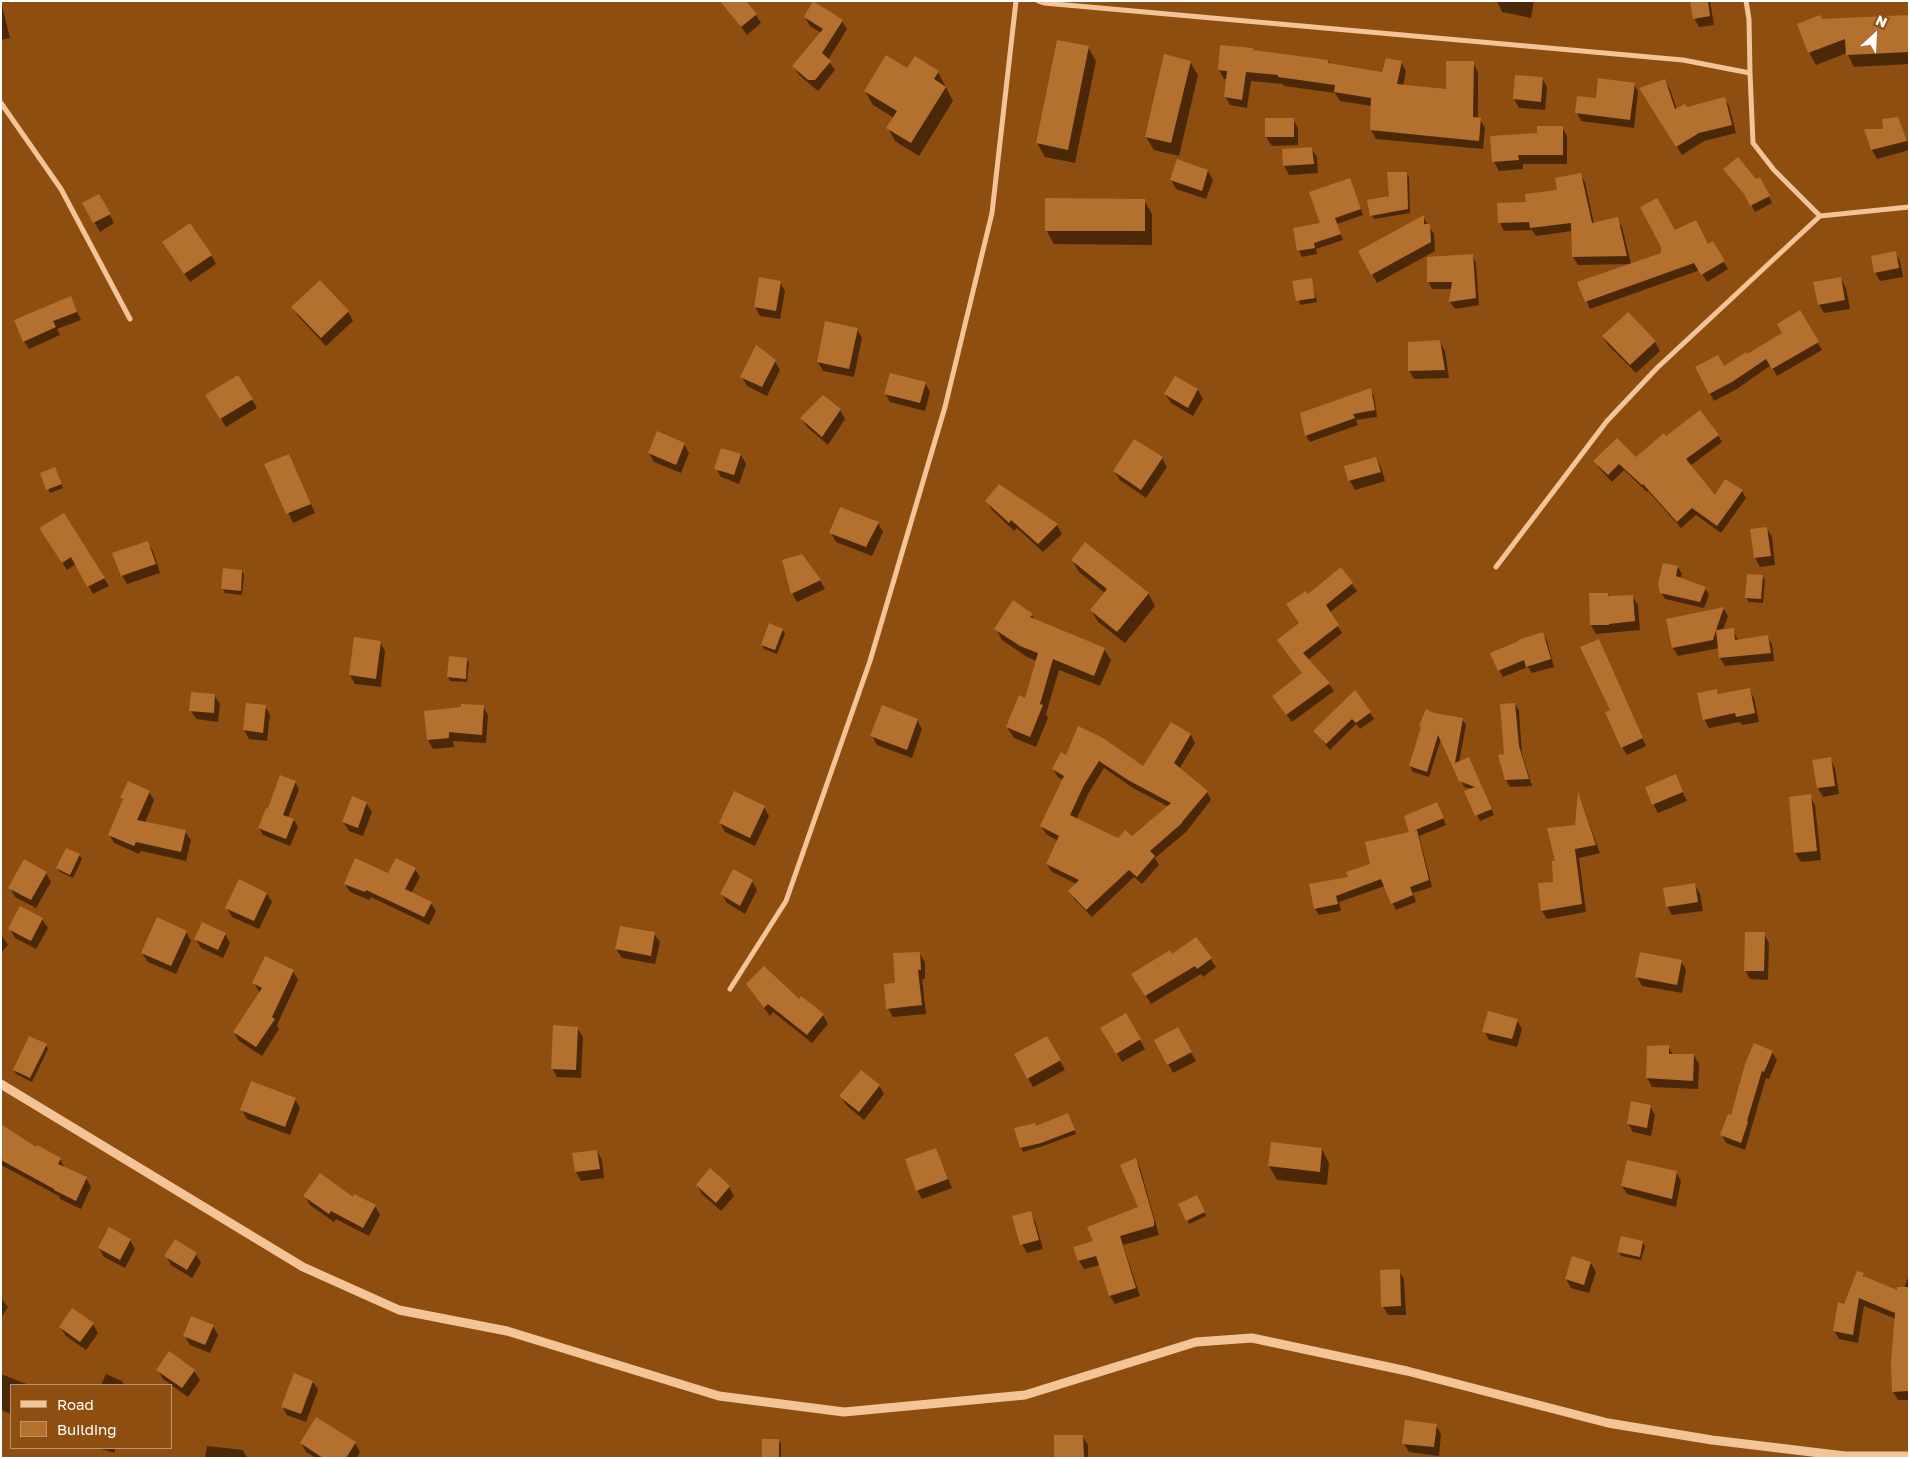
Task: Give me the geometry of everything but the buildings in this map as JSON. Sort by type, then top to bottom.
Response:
[{"type":"street","points":[[730,989],[786,901],[870,661],[945,407],[992,213],[1016,1]]},
{"type":"street","points":[[1746,1],[1749,19],[1754,143],[1774,170],[1820,216]]},
{"type":"street","points":[[1042,2],[1683,60],[1750,73]]},
{"type":"street","points":[[1,103],[61,189],[130,319]]},
{"type":"street","points":[[1496,567],[1607,421],[1657,368],[1820,216],[1909,206]]},
{"type":"street","points":[[1,1084],[303,1267],[399,1310],[507,1331],[719,1396],[844,1412],[1025,1395],[1196,1342],[1252,1338],[1407,1371],[1608,1423],[1712,1440],[1845,1456],[1909,1456]]}]
